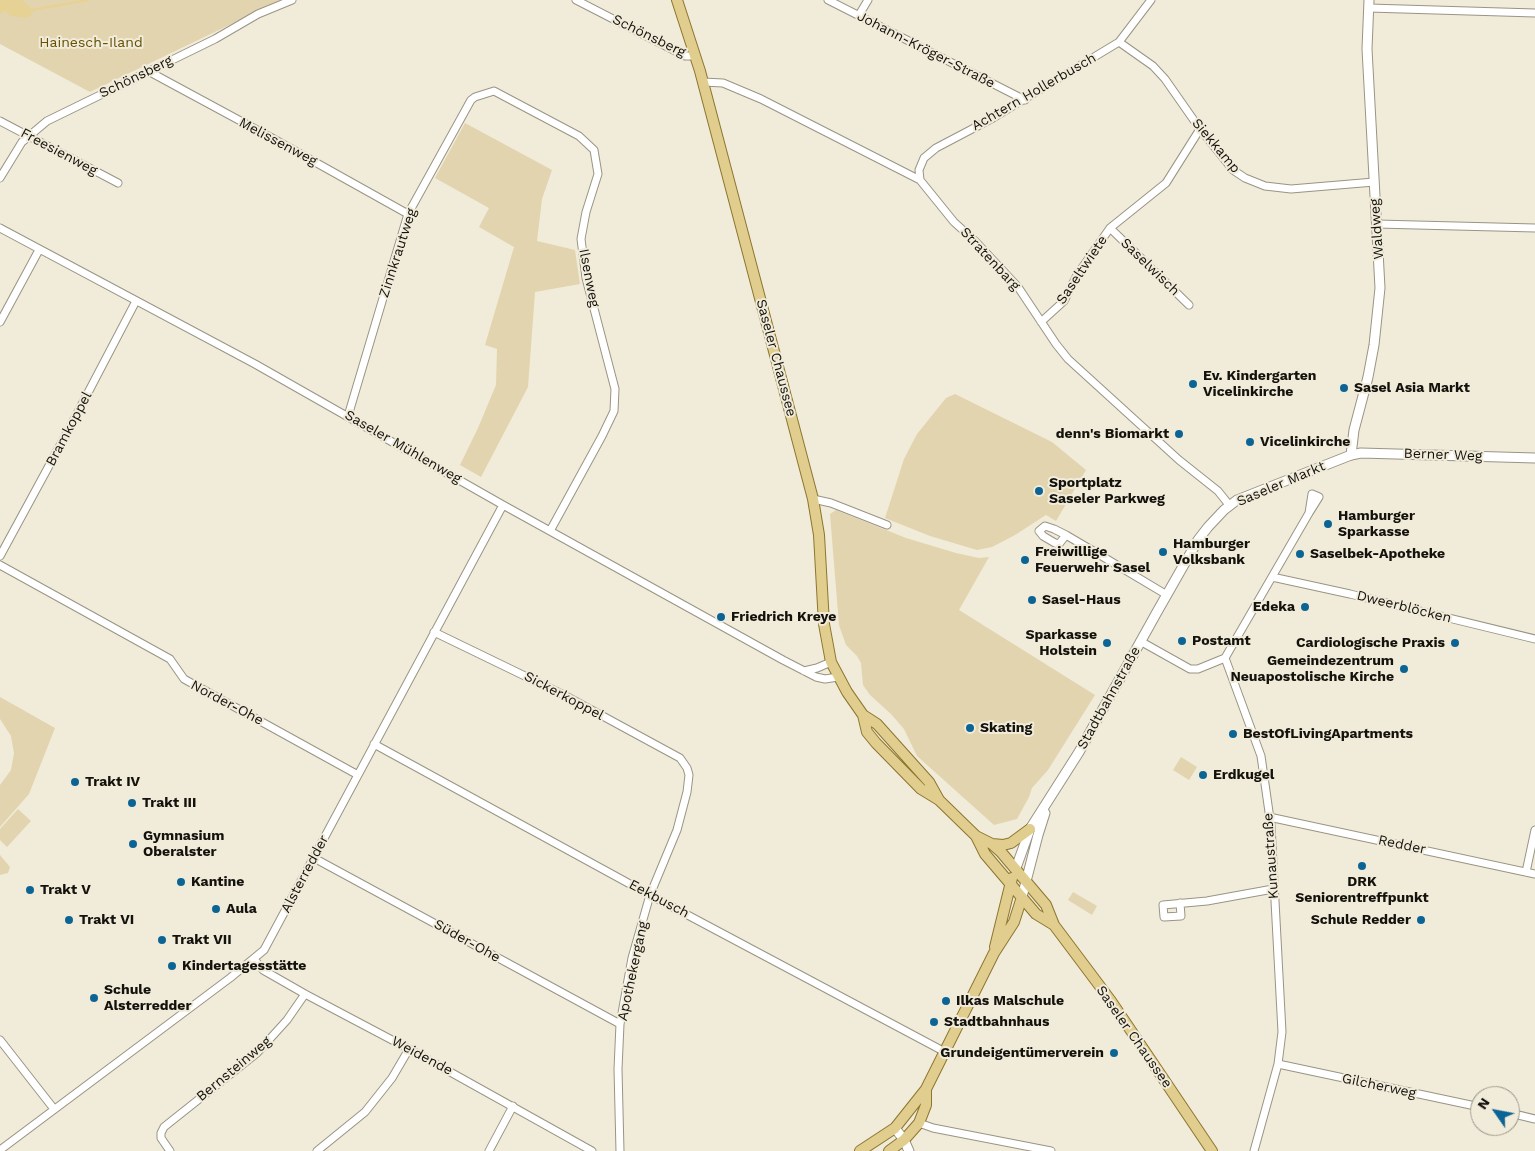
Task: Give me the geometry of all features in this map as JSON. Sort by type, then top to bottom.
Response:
[{"type":"main road","name":"Saseler Chaussee","points":[[677,0],[696,56],[813,499],[819,535],[824,624],[832,662],[838,676],[863,715],[877,724],[929,782],[939,800],[976,836],[992,844],[1027,880],[1046,905],[1054,925],[1111,1001],[1212,1151]]},
{"type":"main road","name":"Waldweg","points":[[1351,455],[1354,430],[1368,377],[1378,322],[1380,280],[1367,49],[1369,4]]},
{"type":"main road","name":"Berner Weg","points":[[1351,455],[1361,453],[1535,458]]},
{"type":"main road","name":"Saseler Markt","points":[[1167,595],[1198,540],[1217,516],[1237,500],[1351,455]]},
{"type":"main road","name":"Stadtbahnstraße","points":[[994,952],[1011,884],[1030,830],[1079,752],[1167,595]]},
{"type":"main road","name":"Stadtbahnstraße","points":[[860,1151],[896,1128],[926,1089],[994,952],[1014,922],[1027,880],[1039,830],[1050,800]]},
{"type":"main road","points":[[992,844],[1003,845],[1011,843],[1030,830]]},
{"type":"main road","name":"Saseler Chaussee","points":[[976,836],[985,854],[1036,914],[1054,925]]},
{"type":"main road","name":"Stadtbahnstraße","points":[[892,1150],[919,1123],[926,1105],[926,1089]]},
{"type":"main road","points":[[896,1128],[909,1151]]},
{"type":"main road","points":[[886,1135],[892,1150]]},
{"type":"street","name":"Schönsberg","points":[[0,178],[17,148],[28,136],[52,118],[232,30],[258,14],[292,0]]},
{"type":"street","name":"Schönsberg","points":[[576,0],[686,56],[696,56]]},
{"type":"street","name":"Johann-Kröger-Straße","points":[[828,0],[1025,100]]},
{"type":"street","points":[[859,15],[868,0]]},
{"type":"street","name":"Achtern Hollerbusch","points":[[920,180],[920,170],[924,158],[936,148],[1025,100],[1119,42],[1151,0]]},
{"type":"street","points":[[1369,4],[1535,12]]},
{"type":"street","name":"Siekkamp","points":[[1119,42],[1153,66],[1165,79],[1200,129],[1233,170],[1245,178],[1265,186],[1278,188],[1374,182]]},
{"type":"street","name":"Melissenweg","points":[[148,72],[272,138],[408,214]]},
{"type":"street","name":"Stratenbarg","points":[[703,82],[722,83],[761,100],[920,180],[954,222],[976,242],[1018,287],[1068,359],[1179,460],[1218,491],[1230,506]]},
{"type":"street","name":"Ilsenweg","points":[[471,100],[494,91],[580,136],[594,150],[598,174],[586,212],[581,239],[586,278],[615,389],[614,412],[550,531]]},
{"type":"street","name":"Zinnkrautweg","points":[[348,416],[408,214],[471,100]]},
{"type":"street","name":"Freesienweg","points":[[0,120],[118,183]]},
{"type":"street","name":"Saseltwiete","points":[[1041,322],[1064,301],[1077,275],[1110,228],[1166,183],[1200,129]]},
{"type":"street","points":[[1377,224],[1535,228]]},
{"type":"street","name":"Saseler Mühlenweg","points":[[0,228],[255,364],[503,505],[804,671],[825,679],[838,676]]},
{"type":"street","name":"Saselwisch","points":[[1110,228],[1189,305]]},
{"type":"street","points":[[0,322],[39,250]]},
{"type":"street","name":"Bramkoppel","points":[[0,556],[136,301]]},
{"type":"street","points":[[813,499],[831,503],[887,525]]},
{"type":"street","name":"Alsterredder","points":[[0,1150],[264,950],[503,505]]},
{"type":"street","points":[[1140,641],[1190,669],[1198,669],[1225,658],[1309,514]]},
{"type":"street","points":[[1066,536],[1167,595]]},
{"type":"street","name":"Norder-Ohe","points":[[0,565],[170,659],[184,680],[358,775]]},
{"type":"street","name":"Dweerblöcken","points":[[1272,577],[1535,639]]},
{"type":"street","name":"Sickerkoppel","points":[[434,632],[564,695],[680,758],[687,768]]},
{"type":"street","name":"Kunaustraße","points":[[1225,658],[1261,756],[1269,817],[1282,1032],[1278,1064],[1254,1151]]},
{"type":"street","points":[[804,671],[832,662]]},
{"type":"street","name":"Eekbusch","points":[[374,744],[650,895],[944,1052]]},
{"type":"street","name":"Apothekergang","points":[[620,1151],[618,1069],[620,1024],[632,958],[650,895],[677,830],[687,792],[689,775],[687,768]]},
{"type":"street","name":"Redder","points":[[1269,817],[1535,874]]},
{"type":"street","points":[[1526,872],[1535,830]]},
{"type":"street","name":"Süder-Ohe","points":[[314,858],[620,1024]]},
{"type":"street","points":[[1180,903],[1273,889]]},
{"type":"street","name":"Weidende","points":[[254,959],[263,970],[305,994],[409,1049],[592,1151]]},
{"type":"street","name":"Bernsteinweg","points":[[170,1151],[161,1138],[162,1130],[167,1124],[240,1068],[269,1041],[287,1020],[305,994]]},
{"type":"street","points":[[0,1040],[54,1109]]},
{"type":"street","points":[[317,1151],[365,1112],[392,1078],[409,1049]]},
{"type":"street","name":"Gilcherweg","points":[[1278,1064],[1470,1105]]},
{"type":"street","points":[[489,1151],[512,1106]]},
{"type":"street","points":[[1520,1115],[1535,1119]]},
{"type":"street","points":[[919,1123],[933,1128],[1051,1151]]},
{"type":"green space","name":"Hainesch-Iland","points":[[0,0],[288,0],[246,17],[90,92],[0,44]]},
{"type":"green space","points":[[465,123],[552,170],[542,199],[537,241],[575,250],[580,284],[535,292],[528,387],[481,477],[460,465],[496,385],[497,349],[485,345],[514,247],[479,227],[489,208],[435,178]]},
{"type":"green space","points":[[955,394],[1052,442],[1086,470],[1056,521],[1046,515],[992,547],[977,550],[930,536],[885,518],[904,459],[917,434],[946,398]]},
{"type":"green space","points":[[836,510],[906,538],[956,553],[979,558],[989,557],[959,610],[1095,695],[1048,770],[1032,788],[1017,819],[994,825],[917,756],[904,729],[870,695],[863,685],[861,663],[846,645],[839,625],[830,514]]},
{"type":"green space","points":[[0,697],[55,728],[29,794],[0,827],[0,785],[11,770],[14,753],[11,736],[0,719]]},
{"type":"green space","points":[[1181,757],[1197,767],[1189,780],[1173,770]]},
{"type":"green space","points":[[18,809],[31,821],[7,847],[0,840],[0,829]]},
{"type":"green space","points":[[0,855],[10,867],[8,873],[0,875]]},
{"type":"green space","points":[[1073,892],[1097,906],[1092,915],[1068,900]]},
{"type":"shaded area","points":[[0,0],[22,0],[33,10],[32,14],[27,18],[11,16],[5,11],[0,14]]},
{"type":"waterway","points":[[31,10],[88,0]]},
{"type":"place","name":"Ev. Kindergarten Vicelinkirche","points":[[1193,384]]},
{"type":"place","name":"Sasel Asia Markt","points":[[1344,388]]},
{"type":"place","name":"denn's Biomarkt","points":[[1179,434]]},
{"type":"place","name":"Vicelinkirche","points":[[1250,442]]},
{"type":"place","name":"Sportplatz Saseler Parkweg","points":[[1039,491]]},
{"type":"place","name":"Hamburger Sparkasse","points":[[1328,524]]},
{"type":"place","name":"Hamburger Volksbank","points":[[1163,552]]},
{"type":"place","name":"Saselbek-Apotheke","points":[[1300,554]]},
{"type":"place","name":"Freiwillige Feuerwehr Sasel","points":[[1025,560]]},
{"type":"place","name":"Sasel-Haus","points":[[1032,600]]},
{"type":"place","name":"Edeka","points":[[1305,607]]},
{"type":"place","name":"Friedrich Kreye","points":[[721,617]]},
{"type":"place","name":"Postamt","points":[[1182,641]]},
{"type":"place","name":"Sparkasse Holstein","points":[[1107,643]]},
{"type":"place","name":"Cardiologische Praxis","points":[[1455,643]]},
{"type":"place","name":"Gemeindezentrum Neuapostolische Kirche","points":[[1404,669]]},
{"type":"place","name":"Skating","points":[[970,728]]},
{"type":"place","name":"BestOfLivingApartments","points":[[1233,734]]},
{"type":"place","name":"Erdkugel","points":[[1203,775]]},
{"type":"place","name":"Trakt IV","points":[[75,782]]},
{"type":"place","name":"Trakt III","points":[[132,803]]},
{"type":"place","name":"Gymnasium Oberalster","points":[[133,844]]},
{"type":"place","name":"DRK Seniorentreffpunkt","points":[[1362,866]]},
{"type":"place","name":"Kantine","points":[[181,882]]},
{"type":"place","name":"Trakt V","points":[[30,890]]},
{"type":"place","name":"Aula","points":[[216,909]]},
{"type":"place","name":"Trakt VI","points":[[69,920]]},
{"type":"place","name":"Schule Redder","points":[[1421,920]]},
{"type":"place","name":"Trakt VII","points":[[162,940]]},
{"type":"place","name":"Kindertagesstätte","points":[[172,966]]},
{"type":"place","name":"Schule Alsterredder","points":[[94,998]]},
{"type":"place","name":"Ilkas Malschule","points":[[946,1001]]},
{"type":"place","name":"Stadtbahnhaus","points":[[934,1022]]},
{"type":"place","name":"Grundeigentümerverein","points":[[1114,1053]]}]
